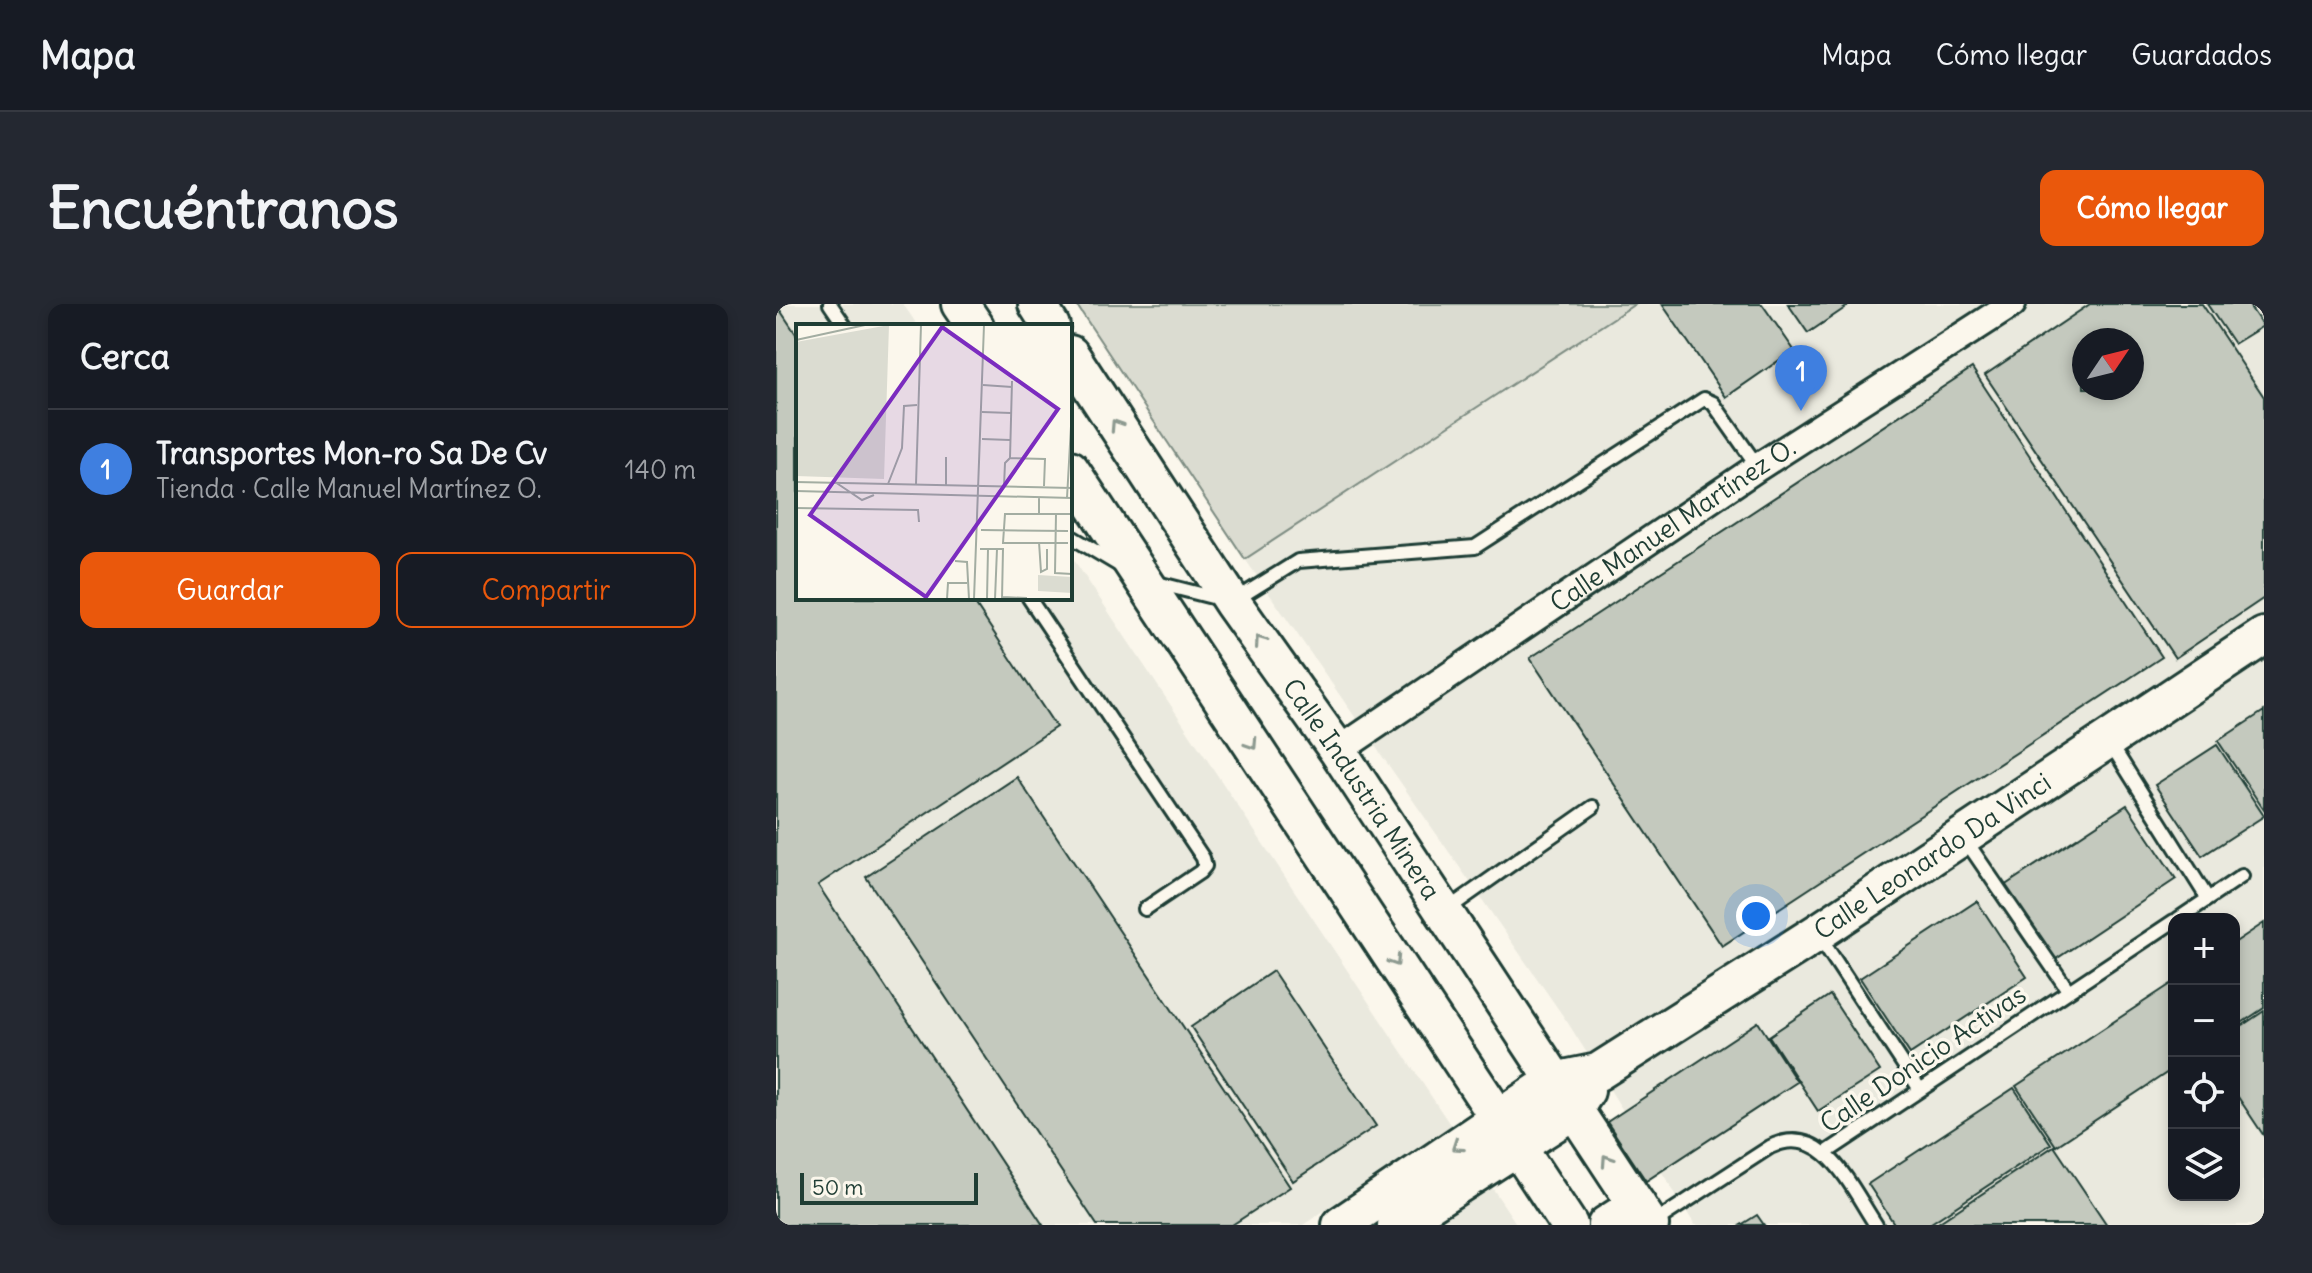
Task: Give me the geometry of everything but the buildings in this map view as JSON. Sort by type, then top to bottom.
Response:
[{"type":"main road","points":[[960,304],[974,324]]},
{"type":"main road","name":"Calle Industria Minera","points":[[1072,357],[1232,602],[1338,751],[1646,1218]]},
{"type":"main road","points":[[1072,472],[1569,1225]]},
{"type":"main road","name":"Calle Leonardo Da Vinci","points":[[1396,1225],[1518,1148],[1564,1096],[1598,1072],[1817,933],[2264,636]]},
{"type":"main road","name":"Calle Leonardo Da Vinci","points":[[1341,1225],[1498,1118],[1564,1096]]},
{"type":"main road","points":[[1606,1225],[1646,1218]]},
{"type":"street","name":"Calle Manuel Martínez O.","points":[[1338,751],[1758,467],[2012,304]]},
{"type":"lane","points":[[830,304],[844,324]]},
{"type":"lane","points":[[1072,537],[1143,579],[1232,602],[1298,561],[1475,547],[1704,399],[1713,403],[1758,467]]},
{"type":"lane","points":[[1030,600],[1203,858],[1205,866],[1200,872],[1145,909]]},
{"type":"lane","points":[[2109,740],[2208,899]]},
{"type":"lane","points":[[1443,912],[1593,807]]},
{"type":"lane","points":[[1963,835],[2068,990]]},
{"type":"lane","name":"Calle Donicio Activas","points":[[2187,913],[2242,876]]},
{"type":"lane","name":"Calle Donicio Activas","points":[[1646,1218],[1780,1142],[1796,1140],[1811,1143],[1827,1152],[2168,925]]},
{"type":"lane","points":[[1817,933],[1919,1088]]},
{"type":"lane","points":[[1827,1152],[1876,1225]]},
{"type":"shaded area","points":[[776,304],[903,304],[917,324],[796,324],[796,600],[1072,600],[1072,557],[1451,1126],[1303,1225],[776,1225]]},
{"type":"shaded area","points":[[1076,304],[1635,304],[1245,559]]},
{"type":"shaded area","points":[[1636,304],[2264,304],[2264,1225],[1695,1225],[1568,1023],[1245,559]]},
{"type":"shaded area","points":[[1491,1186],[1517,1225],[1432,1225]]},
{"type":"place","name":"Transportes Mon-ro Sa De Cv","points":[[1801,411]]}]
